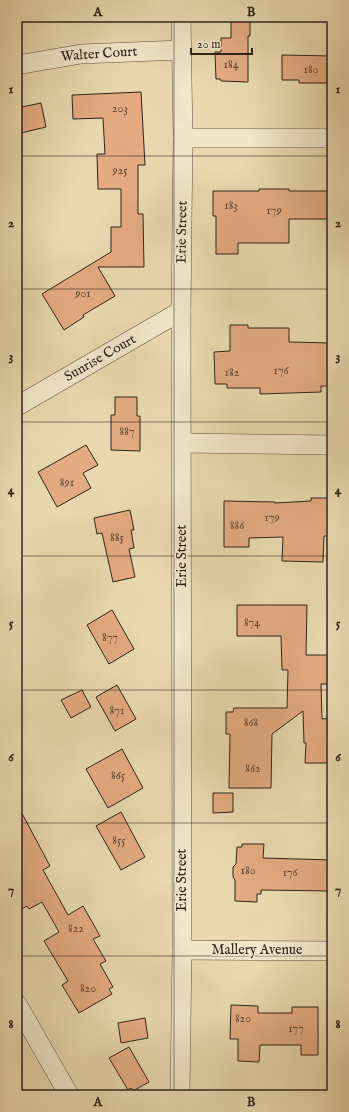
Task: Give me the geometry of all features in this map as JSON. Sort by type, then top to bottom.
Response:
[{"type":"street","name":"Erie Street","points":[[180,1095],[182,950],[181,311],[184,138],[181,50],[182,17]]},
{"type":"street","name":"Walter Court","points":[[17,64],[81,54],[181,50]]},
{"type":"street","points":[[184,138],[332,138]]},
{"type":"street","name":"Sunrise Court","points":[[19,405],[181,311]]},
{"type":"street","points":[[182,443],[332,445]]},
{"type":"street","name":"Mallery Avenue","points":[[182,950],[332,951]]},
{"type":"street","points":[[17,1004],[69,1095]]},
{"type":"building","points":[[231,19],[250,20],[250,36],[248,36],[248,82],[221,81],[220,79],[216,79],[215,52],[221,52],[221,38],[231,38]]},
{"type":"building","points":[[282,55],[332,56],[332,83],[299,83],[299,80],[282,80]]},
{"type":"building","points":[[141,92],[145,165],[138,165],[138,214],[143,214],[144,267],[98,267],[115,296],[83,315],[84,317],[64,330],[42,294],[111,252],[111,227],[121,227],[121,189],[98,189],[97,154],[105,154],[103,118],[73,119],[72,95]]},
{"type":"building","points":[[41,103],[46,127],[17,134],[17,108]]},
{"type":"building","points":[[259,189],[327,191],[327,193],[332,193],[332,219],[289,219],[289,243],[238,243],[238,254],[216,254],[216,216],[213,216],[213,191],[259,191]]},
{"type":"building","points":[[230,325],[248,325],[248,328],[289,328],[289,342],[332,343],[332,386],[321,386],[321,392],[260,394],[260,388],[227,388],[227,384],[215,384],[214,352],[230,351]]},
{"type":"building","points":[[115,397],[137,397],[137,416],[140,416],[140,451],[111,450],[111,415],[115,415]]},
{"type":"building","points":[[86,445],[98,465],[83,473],[91,488],[57,507],[38,472]]},
{"type":"building","points":[[311,498],[332,498],[332,536],[324,536],[323,562],[282,561],[283,537],[249,538],[249,547],[224,547],[224,501],[275,503],[311,501]]},
{"type":"building","points":[[130,510],[134,530],[131,530],[134,548],[129,549],[135,577],[113,582],[102,533],[97,534],[94,518]]},
{"type":"building","points":[[237,605],[307,605],[306,655],[332,655],[332,684],[321,684],[322,719],[332,718],[332,763],[305,763],[306,743],[304,743],[303,711],[272,734],[271,788],[229,788],[230,734],[226,734],[226,712],[233,712],[234,708],[287,708],[288,670],[282,670],[281,636],[237,636]]},
{"type":"building","points":[[112,610],[134,649],[109,664],[87,625]]},
{"type":"building","points":[[117,685],[136,719],[115,731],[96,697]]},
{"type":"building","points":[[82,690],[91,707],[71,718],[61,700]]},
{"type":"building","points":[[122,749],[143,788],[108,808],[86,769]]},
{"type":"building","points":[[213,793],[233,793],[233,812],[213,813]]},
{"type":"building","points":[[17,804],[50,866],[43,870],[68,915],[83,906],[100,936],[93,939],[106,961],[100,964],[113,987],[109,989],[112,994],[79,1013],[62,985],[68,981],[44,941],[59,932],[42,902],[29,909],[27,906],[17,912]]},
{"type":"building","points":[[121,812],[145,857],[121,870],[96,826]]},
{"type":"building","points":[[242,844],[264,844],[263,858],[332,860],[332,891],[261,890],[261,894],[257,894],[257,902],[235,901],[235,880],[233,877],[233,867],[236,864],[237,847],[242,847]]},
{"type":"building","points":[[231,1005],[258,1006],[258,1013],[292,1013],[292,1007],[318,1007],[318,1055],[301,1055],[301,1045],[260,1045],[259,1062],[238,1061],[238,1039],[230,1039]]},
{"type":"building","points":[[145,1018],[148,1038],[121,1043],[118,1023]]},
{"type":"building","points":[[129,1047],[149,1082],[133,1091],[131,1088],[128,1090],[109,1058]]}]
